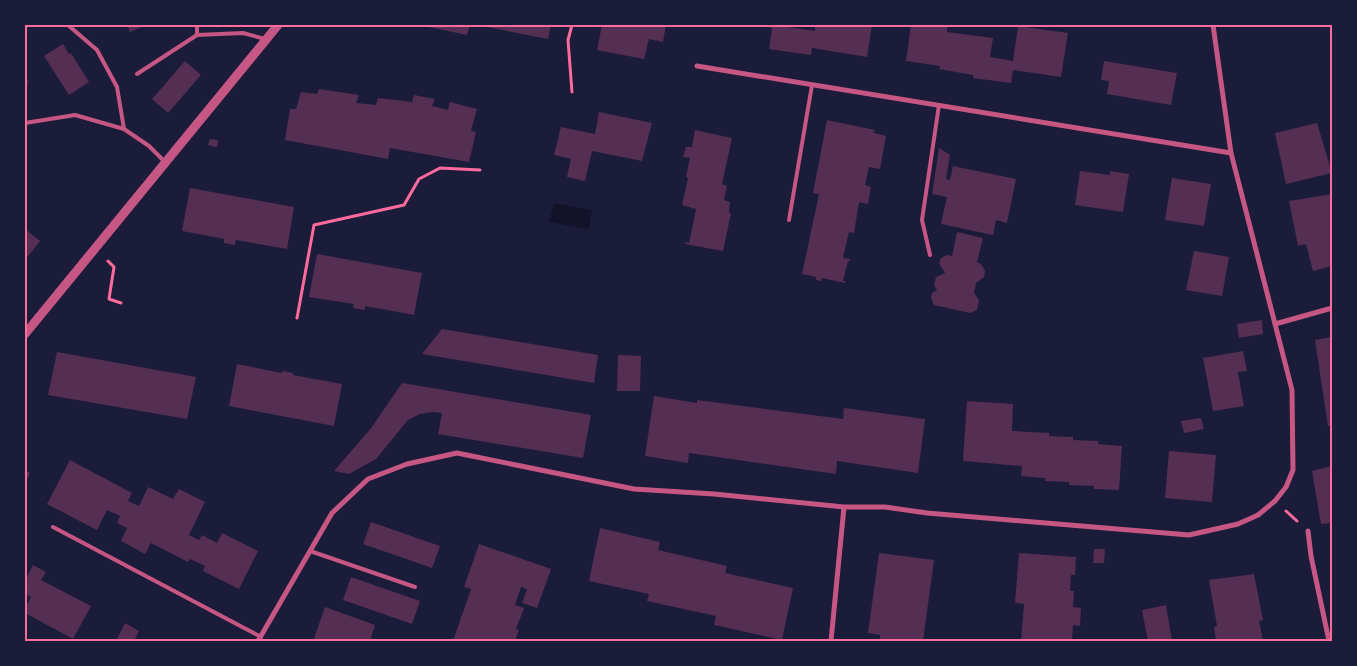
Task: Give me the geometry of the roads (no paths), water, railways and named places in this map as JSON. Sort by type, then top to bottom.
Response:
[{"type":"street","points":[[25,334],[278,25]]},
{"type":"street","points":[[260,639],[332,513],[368,480],[407,464],[457,453],[634,489],[714,494],[844,507],[885,508],[1189,535],[1238,524],[1258,515],[1275,501],[1286,487],[1293,470],[1292,390],[1231,153],[1213,25]]},
{"type":"street","points":[[697,66],[1231,153]]},
{"type":"street","points":[[1275,324],[1332,308]]},
{"type":"street","points":[[831,641],[844,507]]},
{"type":"street","points":[[1308,531],[1311,556],[1329,641]]},
{"type":"lane","points":[[68,25],[97,50],[117,87],[124,129]]},
{"type":"lane","points":[[197,25],[197,35]]},
{"type":"lane","points":[[138,74],[197,35],[243,33],[267,39]]},
{"type":"lane","points":[[789,220],[812,85]]},
{"type":"lane","points":[[930,255],[922,220],[939,106]]},
{"type":"lane","points":[[25,123],[76,115],[124,129],[149,146],[165,162]]},
{"type":"lane","points":[[53,526],[260,639]]},
{"type":"lane","points":[[310,551],[415,587]]}]
